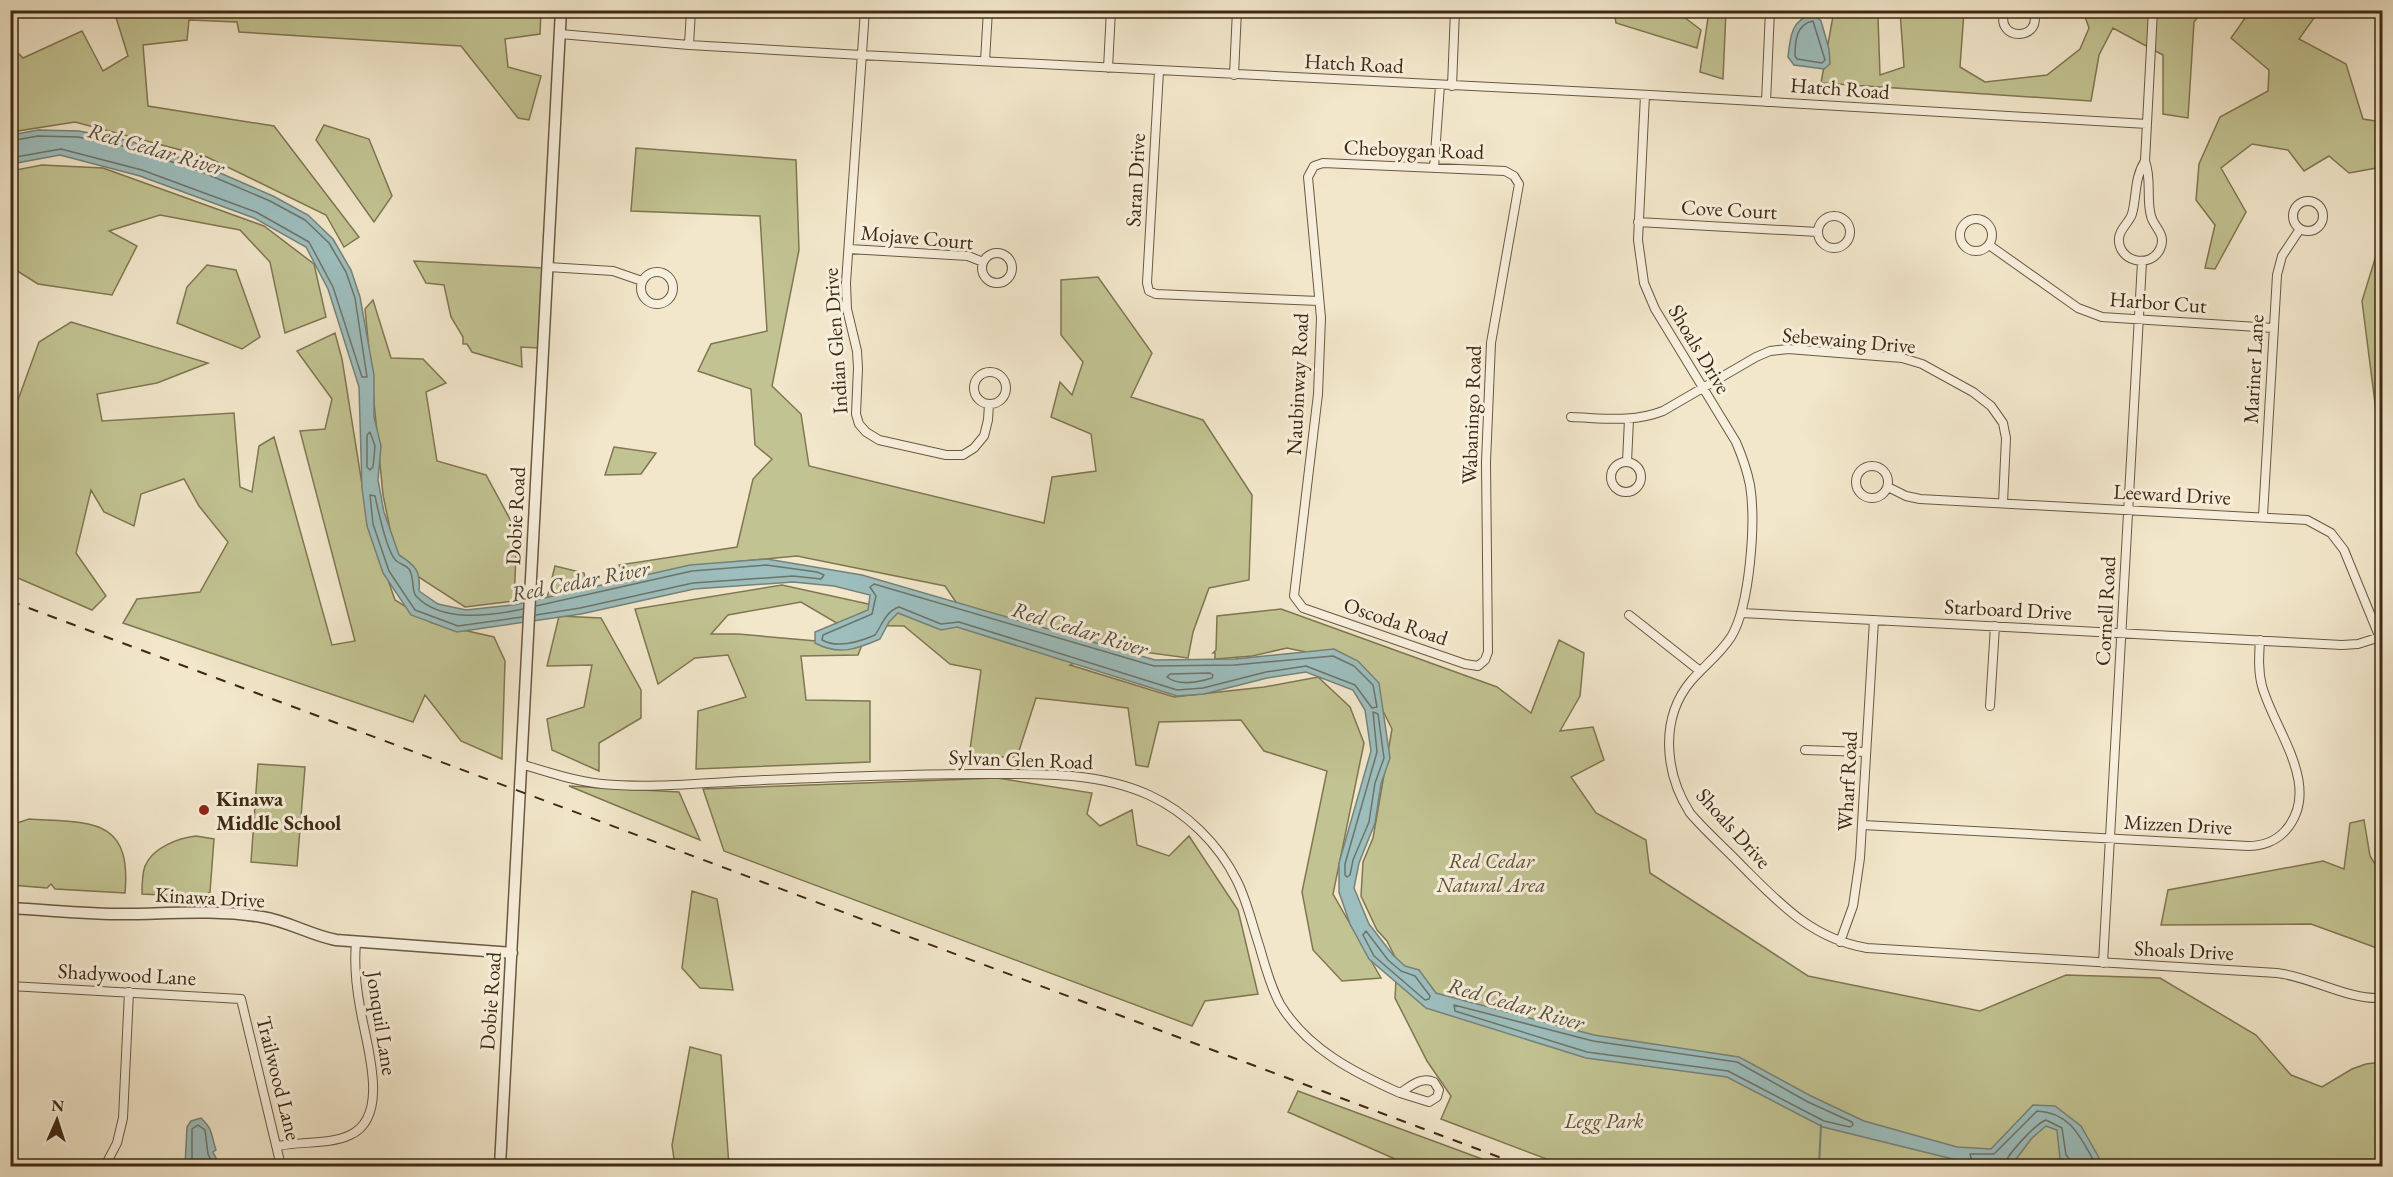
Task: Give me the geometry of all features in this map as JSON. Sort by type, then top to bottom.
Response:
[{"type":"street","name":"Dobie Road","points":[[500,1167],[561,10]]},
{"type":"street","points":[[689,45],[691,10]]},
{"type":"street","name":"Indian Glen Drive","points":[[865,10],[846,298],[858,368],[856,414],[863,429],[879,440],[959,456],[971,451],[981,441],[987,427],[989,404]]},
{"type":"street","points":[[986,62],[988,10]]},
{"type":"street","points":[[1108,68],[1111,10]]},
{"type":"street","points":[[1234,75],[1237,10]]},
{"type":"street","points":[[1452,86],[1455,10]]},
{"type":"street","points":[[1766,102],[1770,10]]},
{"type":"street","points":[[2005,10],[2003,18],[2005,26],[2010,32],[2018,34],[2027,33],[2033,27],[2035,19],[2033,10]]},
{"type":"street","points":[[2145,161],[2137,178],[2132,214],[2119,237],[2125,255],[2142,262],[2156,255],[2162,240],[2160,231],[2152,221],[2150,213],[2150,178],[2145,161],[2153,10]]},
{"type":"street","name":"Hatch Road","points":[[560,34],[689,45],[861,55],[1645,95],[2147,124]]},
{"type":"street","name":"Saran Drive","points":[[1159,71],[1147,283],[1149,291],[1156,294],[1319,301]]},
{"type":"street","points":[[1434,168],[1440,85]]},
{"type":"street","name":"Shoals Drive","points":[[1645,95],[1638,222],[1640,263],[1648,294],[1701,388],[1736,442],[1750,486],[1750,545],[1742,613],[1722,650],[1690,682],[1679,701],[1670,734],[1671,769],[1683,801],[1695,818],[1788,912],[1815,930],[1840,942],[1867,948],[2283,974],[2363,997],[2382,998]]},
{"type":"street","name":"Cheboygan Road","points":[[1312,168],[1321,163],[1505,171],[1514,176]]},
{"type":"street","name":"Naubinway Road","points":[[1296,602],[1293,590],[1318,394],[1319,301],[1308,180],[1312,168]]},
{"type":"street","name":"Wabaningo Road","points":[[1485,660],[1488,652],[1486,462],[1490,360],[1495,309],[1520,191],[1518,181],[1514,176]]},
{"type":"street","points":[[2308,201],[2318,204],[2324,215],[2320,225],[2311,231],[2300,229],[2293,219],[2295,208],[2300,203],[2308,201]]},
{"type":"street","points":[[1835,216],[1844,219],[1850,233],[1842,246],[1831,248],[1822,242],[1818,232],[1821,222],[1835,216]]},
{"type":"street","name":"Harbor Cut","points":[[1976,219],[1985,221],[1992,232],[1989,245],[1977,250],[1968,248],[1960,237],[1964,224],[1976,219]]},
{"type":"street","name":"Cove Court","points":[[1638,222],[1818,232]]},
{"type":"street","name":"Mariner Lane","points":[[2263,516],[2273,328],[2279,265],[2287,246],[2300,229]]},
{"type":"street","name":"Harbor Cut","points":[[1989,245],[2078,308],[2110,319],[2273,328]]},
{"type":"street","name":"Mojave Court","points":[[849,249],[968,256],[983,262]]},
{"type":"street","name":"Mojave Court","points":[[992,254],[1004,255],[1011,263],[1011,274],[1003,282],[991,283],[983,275],[983,262],[992,254]]},
{"type":"street","name":"Cornell Road","points":[[2103,963],[2142,262]]},
{"type":"street","points":[[548,267],[613,271],[642,281]]},
{"type":"street","points":[[651,273],[664,273],[672,283],[671,295],[662,304],[649,303],[641,294],[642,281],[651,273]]},
{"type":"street","name":"Sebewaing Drive","points":[[1571,417],[1629,419],[1648,417],[1663,411],[1756,357],[1779,350],[1902,358],[1922,364],[1973,392],[1991,406],[2000,417],[2006,438],[2003,503]]},
{"type":"street","name":"Indian Glen Drive","points":[[990,371],[1002,376],[1006,388],[1001,400],[989,404],[977,399],[973,387],[979,375],[990,371]]},
{"type":"street","points":[[1627,462],[1629,419]]},
{"type":"street","points":[[1627,462],[1637,467],[1641,478],[1636,488],[1625,492],[1615,487],[1611,476],[1616,465],[1627,462]]},
{"type":"street","name":"Leeward Drive","points":[[1877,467],[1887,475],[1888,487],[1880,496],[1867,498],[1858,490],[1857,477],[1865,468],[1877,467]]},
{"type":"street","name":"Leeward Drive","points":[[1888,487],[1906,496],[1920,499],[2307,520],[2325,529],[2336,538],[2344,550],[2381,640]]},
{"type":"street","name":"Oscoda Road","points":[[1296,602],[1303,608],[1465,664],[1478,666],[1485,660]]},
{"type":"street","name":"Starboard Drive","points":[[1742,613],[2350,645],[2381,640]]},
{"type":"street","points":[[1629,615],[1700,671]]},
{"type":"street","name":"Wharf Road","points":[[1840,942],[1856,893],[1863,825],[1874,620]]},
{"type":"street","points":[[1990,706],[1995,626]]},
{"type":"street","name":"Mizzen Drive","points":[[1863,825],[2254,846],[2272,841],[2287,829],[2298,812],[2300,786],[2296,769],[2262,687],[2259,664],[2260,640]]},
{"type":"street","points":[[1805,750],[1866,752]]},
{"type":"street","name":"Sylvan Glen Road","points":[[521,764],[584,781],[619,785],[677,785],[895,774],[993,774],[1094,778],[1138,791],[1172,808],[1197,828],[1219,851],[1238,883],[1268,978],[1280,1004],[1310,1040],[1328,1056],[1359,1074],[1400,1093],[1429,1102],[1437,1097],[1439,1090],[1434,1082],[1427,1079],[1400,1093]]},
{"type":"street","name":"Kinawa Drive","points":[[10,908],[120,914],[177,912],[259,916],[278,920],[317,936],[356,943],[512,953]]},
{"type":"street","name":"Jonquil Lane","points":[[278,1146],[341,1139],[354,1134],[363,1126],[369,1115],[374,1088],[357,988],[356,943]]},
{"type":"street","name":"Shadywood Lane","points":[[10,986],[241,999]]},
{"type":"street","points":[[105,1167],[117,1143],[123,1118],[129,992]]},
{"type":"street","name":"Trailwood Lane","points":[[241,999],[278,1146],[281,1167]]},
{"type":"green space","points":[[114,11],[541,11],[540,34],[505,39],[508,67],[541,76],[529,120],[518,118],[461,46],[239,32],[237,22],[189,20],[187,40],[143,45],[148,106],[274,126],[359,237],[344,247],[326,215],[207,157],[75,122],[11,132],[11,46],[23,58],[82,31],[103,71],[128,56]]},
{"type":"green space","points":[[1614,11],[1676,11],[1701,30],[1697,48],[1616,23]]},
{"type":"green space","points":[[1709,11],[1726,11],[1723,79],[1700,72]]},
{"type":"green space","points":[[1900,11],[1964,11],[1960,67],[1985,82],[2047,75],[2080,49],[2089,28],[2083,11],[2203,11],[2194,22],[2188,118],[2163,114],[2163,55],[2113,28],[2099,55],[2091,101],[1821,83],[1833,16],[1878,17],[1880,75],[1904,67]]},
{"type":"green space","points":[[2250,11],[2319,11],[2299,39],[2346,64],[2363,119],[2382,122],[2382,167],[2349,173],[2329,156],[2304,171],[2288,150],[2252,144],[2221,168],[2246,212],[2215,269],[2205,268],[2215,225],[2196,200],[2199,164],[2220,117],[2268,91],[2269,70],[2231,38]]},
{"type":"green space","points":[[324,125],[369,139],[392,196],[374,222],[316,140]]},
{"type":"green space","points":[[636,148],[796,160],[799,250],[772,386],[801,414],[809,466],[1044,523],[1052,477],[1096,471],[1091,434],[1051,417],[1060,382],[1072,395],[1083,362],[1061,335],[1061,280],[1098,277],[1152,353],[1131,397],[1203,420],[1252,495],[1249,580],[1209,588],[1193,632],[1188,658],[1106,647],[1070,665],[1174,697],[1264,687],[1318,677],[1350,707],[1364,743],[1333,894],[1381,978],[1342,981],[1313,950],[1302,892],[1327,771],[1264,751],[1241,720],[1159,722],[1148,767],[1136,765],[1128,708],[1036,698],[1017,757],[969,757],[981,670],[950,664],[904,626],[840,625],[801,602],[728,615],[711,634],[738,634],[862,645],[858,655],[801,656],[806,700],[870,701],[870,762],[696,769],[698,711],[746,697],[728,655],[695,658],[658,684],[635,609],[782,585],[973,627],[945,586],[797,556],[702,565],[626,582],[619,565],[737,547],[753,479],[772,459],[755,445],[751,389],[698,371],[711,344],[767,331],[760,216],[631,211]]},
{"type":"green space","points":[[42,165],[103,168],[264,226],[314,264],[326,317],[285,333],[270,262],[240,230],[160,215],[109,231],[137,246],[112,295],[38,284],[11,267],[10,171]]},
{"type":"green space","points":[[2382,236],[2382,458],[2362,301]]},
{"type":"green space","points":[[414,261],[543,268],[539,348],[521,347],[522,367],[472,352],[467,344],[463,344],[463,337],[451,317],[444,285],[426,283]]},
{"type":"green space","points":[[207,265],[236,270],[260,337],[242,349],[177,323],[187,287]]},
{"type":"green space","points":[[373,300],[391,358],[423,359],[446,383],[426,392],[437,461],[486,475],[517,532],[514,601],[465,607],[397,563],[383,495],[365,309]]},
{"type":"green space","points":[[71,322],[208,363],[157,383],[97,394],[102,421],[234,413],[240,487],[252,492],[259,446],[274,437],[332,645],[355,641],[300,431],[325,429],[332,399],[297,351],[335,333],[342,359],[368,522],[395,600],[432,623],[494,637],[505,661],[502,759],[461,741],[425,695],[413,722],[123,623],[137,599],[200,592],[228,542],[199,506],[184,479],[141,494],[134,526],[104,512],[91,490],[76,553],[106,596],[92,610],[11,575],[11,400],[18,400],[39,342]]},
{"type":"green space","points":[[614,447],[656,453],[641,474],[605,475]]},
{"type":"green space","points":[[555,566],[584,573],[588,592],[547,598]]},
{"type":"green space","name":"Red Cedar Natural Area","points":[[1281,609],[1497,687],[1531,713],[1559,640],[1584,653],[1580,696],[1560,731],[1593,727],[1604,760],[1571,777],[1596,813],[1646,840],[1650,873],[1808,976],[1980,1011],[2066,975],[2160,978],[2256,1035],[2291,1075],[2322,1087],[2352,1069],[2382,1062],[2382,1166],[1565,1166],[1441,1119],[1451,1096],[1427,1061],[1395,998],[1397,961],[1387,941],[1377,930],[1361,896],[1363,862],[1373,838],[1392,729],[1359,663],[1287,648],[1252,656],[1215,659],[1215,653],[1213,653],[1216,650],[1217,616]]},
{"type":"green space","points":[[559,616],[601,618],[641,690],[641,718],[599,743],[599,771],[552,750],[547,719],[584,707],[592,665],[547,666]]},
{"type":"green space","points":[[258,764],[305,767],[297,866],[251,862]]},
{"type":"green space","points":[[997,778],[1092,793],[1087,814],[1100,826],[1132,810],[1137,845],[1169,856],[1189,836],[1238,910],[1258,994],[1205,1001],[1192,1026],[724,851],[703,789]]},
{"type":"green space","points":[[569,786],[679,792],[700,840]]},
{"type":"green space","points":[[29,819],[88,824],[114,837],[121,850],[125,868],[125,893],[55,889],[51,884],[47,888],[11,885],[11,825]]},
{"type":"green space","points":[[2364,820],[2370,856],[2382,875],[2382,940],[2377,948],[2311,924],[2161,925],[2168,890],[2323,861],[2344,869],[2350,823]]},
{"type":"green space","points":[[196,836],[214,839],[210,892],[203,897],[142,894],[144,869],[149,859],[160,849],[175,841]]},
{"type":"green space","points":[[692,891],[717,899],[733,990],[700,988],[682,968]]},
{"type":"green space","points":[[690,1047],[721,1055],[729,1166],[675,1166],[672,1145]]},
{"type":"green space","points":[[1298,1091],[1501,1166],[1402,1166],[1402,1162],[1288,1112]]},
{"type":"water","points":[[1812,15],[1821,21],[1829,49],[1830,64],[1824,69],[1794,65],[1788,57],[1791,37],[1796,25],[1805,17]]},
{"type":"water","points":[[38,130],[79,131],[130,141],[204,166],[273,196],[308,215],[333,239],[351,270],[360,297],[374,375],[374,417],[381,446],[378,480],[384,512],[399,555],[418,573],[419,591],[438,604],[466,610],[513,605],[690,565],[767,559],[862,575],[1155,660],[1235,659],[1334,649],[1358,661],[1379,683],[1390,758],[1381,784],[1375,823],[1359,863],[1354,888],[1369,924],[1393,955],[1405,966],[1419,970],[1436,993],[1594,1035],[1739,1057],[1811,1096],[1864,1121],[1957,1147],[1991,1149],[2033,1105],[2055,1106],[2081,1126],[2102,1163],[2111,1166],[2068,1166],[2060,1159],[2057,1130],[2046,1126],[2032,1138],[2013,1163],[2003,1166],[1981,1166],[1823,1127],[1727,1077],[1586,1058],[1426,1008],[1369,959],[1350,924],[1339,892],[1339,863],[1371,751],[1365,710],[1353,690],[1306,672],[1267,678],[1204,694],[1177,696],[957,627],[941,630],[898,613],[889,622],[880,639],[848,650],[832,649],[815,643],[815,632],[868,610],[870,595],[834,586],[793,582],[694,589],[581,614],[457,632],[411,615],[383,573],[367,526],[362,488],[359,387],[328,289],[306,247],[254,218],[140,176],[60,155],[11,164],[11,135]]},
{"type":"water","points":[[201,1118],[211,1132],[216,1150],[213,1152],[220,1166],[185,1166],[187,1127],[191,1121]]},
{"type":"waterway","points":[[1819,1166],[1821,1125]]},
{"type":"railway","points":[[10,601],[1523,1166]]},
{"type":"place","name":"Kinawa Middle School","points":[[204,810]]},
{"type":"water label","name":"Red Cedar River","points":[[156,149]]},
{"type":"water label","name":"Red Cedar River","points":[[580,581]]},
{"type":"water label","name":"Red Cedar River","points":[[1080,629]]},
{"type":"water label","name":"Red Cedar River","points":[[1516,1004]]},
{"type":"park label","name":"Legg Park","points":[[1604,1120]]}]
